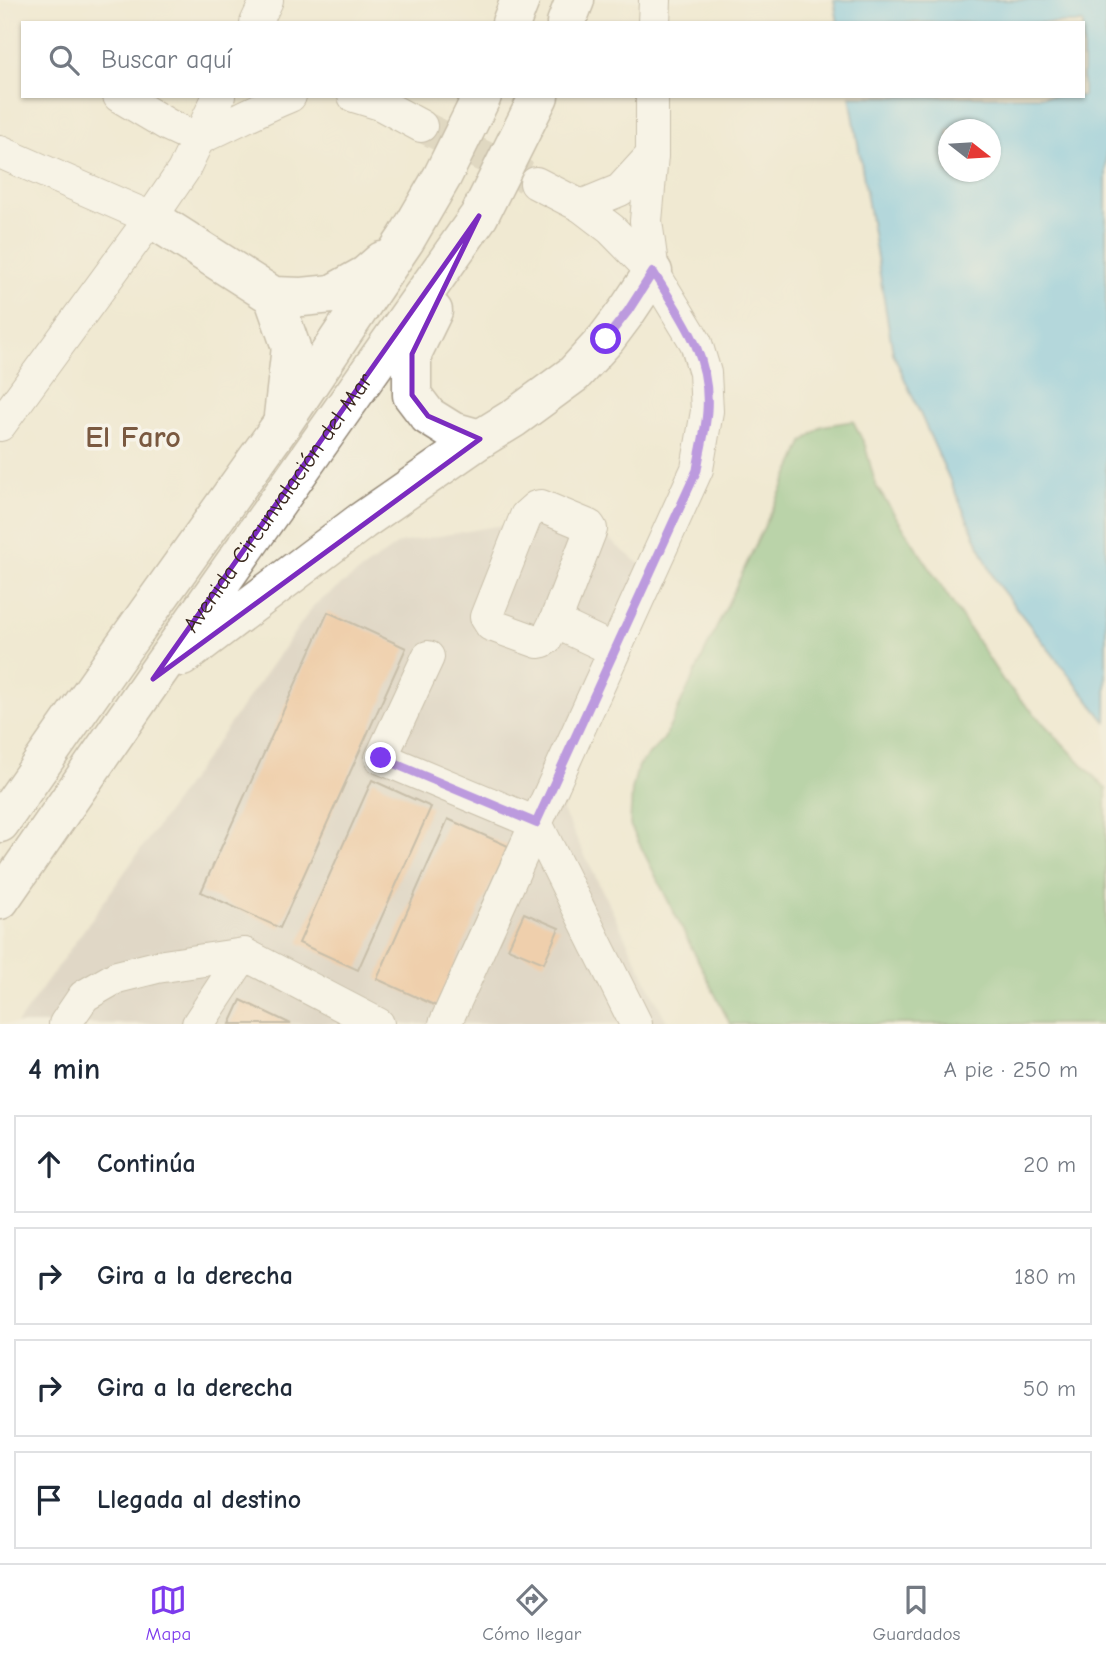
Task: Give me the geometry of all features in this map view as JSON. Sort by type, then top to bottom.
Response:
[{"type":"main road","points":[[512,21],[520,0]]},
{"type":"main road","points":[[567,21],[575,0]]},
{"type":"main road","name":"Avenida Circunvalación del Mar","points":[[0,824],[282,424],[406,239],[443,177],[481,98]]},
{"type":"main road","name":"Avenida Circunvalación del Mar","points":[[0,900],[479,216],[539,98]]},
{"type":"main road","points":[[479,216],[412,354],[412,395],[428,416],[452,431],[480,439]]},
{"type":"main road","points":[[151,218],[273,296],[332,294],[366,275],[406,239]]},
{"type":"main road","points":[[153,679],[362,521],[574,374],[628,311],[653,272]]},
{"type":"main road","points":[[273,296],[291,346],[282,424]]},
{"type":"street","points":[[257,21],[267,0]]},
{"type":"street","points":[[654,21],[655,0]]},
{"type":"street","points":[[122,98],[198,139],[285,98]]},
{"type":"street","points":[[0,425],[183,171],[218,98]]},
{"type":"street","points":[[360,98],[380,104],[421,126]]},
{"type":"street","points":[[652,98],[652,155],[646,221],[653,272]]},
{"type":"street","points":[[0,152],[151,218]]},
{"type":"street","points":[[581,206],[620,190],[652,155]]},
{"type":"street","points":[[445,1024],[697,470],[707,411],[705,373],[696,343],[653,272],[611,229],[581,206],[536,183]]},
{"type":"street","points":[[555,622],[614,650]]},
{"type":"street","points":[[428,657],[381,758],[536,823],[636,1024]]},
{"type":"street","points":[[198,1024],[244,954]]},
{"type":"street","points":[[65,1024],[84,996],[117,977],[157,967],[244,954],[378,1024]]},
{"type":"highlighted area","points":[[479,216],[412,354],[412,395],[428,416],[480,439],[153,679]]},
{"type":"shaded area","points":[[580,516],[642,566],[563,811],[668,1024],[17,1024],[314,605],[399,543],[496,526]]},
{"type":"green space","points":[[853,421],[865,445],[876,486],[1004,682],[1106,789],[1106,1024],[730,1024],[630,825],[632,790],[638,766],[664,739],[803,442],[822,426]]},
{"type":"water","points":[[834,0],[1106,0],[1106,722],[995,581],[893,353],[850,98],[1085,98],[1085,21],[838,21]]},
{"type":"building","points":[[328,612],[406,648],[280,928],[201,892]]},
{"type":"building","points":[[372,780],[431,807],[358,970],[299,943]]},
{"type":"building","points":[[448,819],[508,846],[436,1006],[377,979]]},
{"type":"building","points":[[524,913],[559,928],[544,963],[508,948]]},
{"type":"building","points":[[241,1000],[291,1024],[230,1024]]},
{"type":"tunnel","points":[[421,126],[526,177]]},
{"type":"district","name":"El Faro","points":[[133,437]]},
{"type":"route","points":[[381,758],[536,823],[697,470],[707,411],[705,373],[696,343],[653,272],[606,339]]}]
